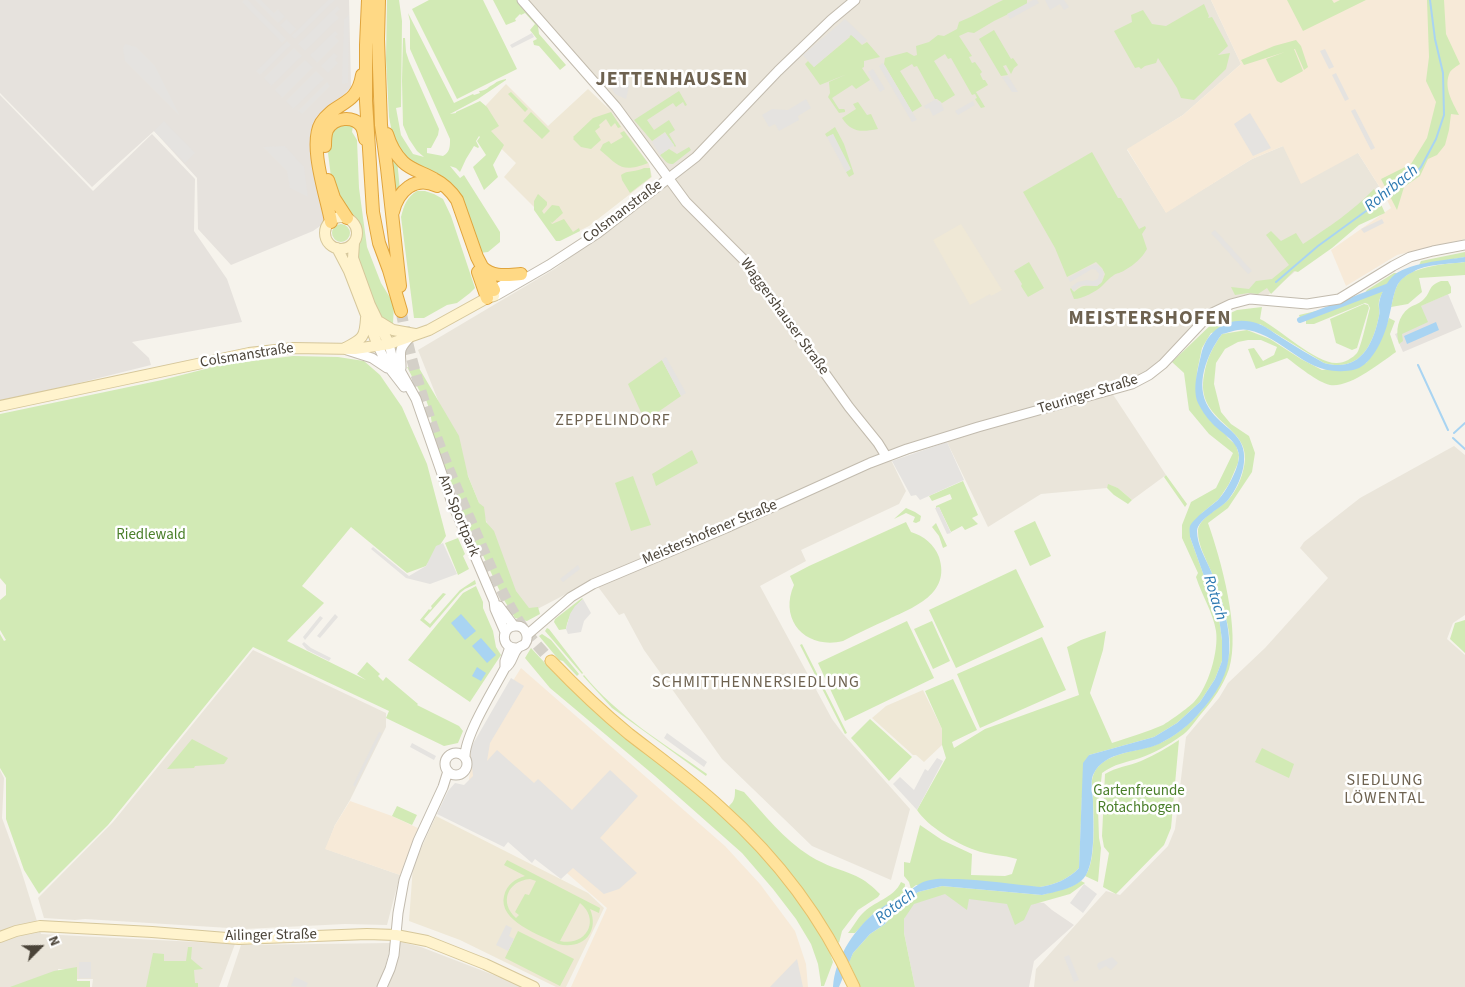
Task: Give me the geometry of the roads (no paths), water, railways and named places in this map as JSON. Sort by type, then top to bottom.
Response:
[{"type":"highway","points":[[368,0],[366,102],[373,212],[377,236],[401,311],[402,296],[380,115],[379,0]]},
{"type":"highway","points":[[331,222],[321,179],[317,143],[318,131],[320,124],[327,116],[354,96],[359,90],[362,81],[366,46]]},
{"type":"highway","points":[[380,115],[389,140],[403,162],[410,168],[436,179],[457,200],[480,265],[493,294]]},
{"type":"highway","points":[[347,218],[334,198],[328,181],[325,136],[331,125],[340,119],[353,120],[358,123],[364,133],[370,164]]},
{"type":"highway","points":[[392,222],[396,202],[406,188],[412,184],[425,182],[430,182],[441,188],[447,193],[455,206],[493,294]]},
{"type":"highway","points":[[480,265],[494,275],[521,274]]},
{"type":"main road","points":[[354,243],[346,248],[337,248],[330,244],[326,237],[327,228],[331,222],[338,218],[347,218],[353,223],[357,231],[353,258],[370,305],[385,334],[384,345]]},
{"type":"main road","points":[[337,248],[350,272],[366,316],[384,345]]},
{"type":"main road","name":"Colsmanstraße","points":[[0,406],[249,353],[293,348],[355,349],[384,345],[414,336],[447,321],[493,294]]},
{"type":"main road","points":[[345,349],[362,338],[365,332],[366,316]]},
{"type":"main road","points":[[377,320],[393,330],[414,336]]},
{"type":"main road","points":[[552,661],[591,701],[629,734],[708,796],[743,828],[768,855],[811,910],[834,948],[853,985]]},
{"type":"main road","name":"Ailinger Straße","points":[[0,937],[16,931],[40,926],[239,939],[367,934],[396,935],[427,940],[534,987]]},
{"type":"street","name":"Waggershauser Straße","points":[[522,0],[616,107],[697,214],[744,260],[886,456]]},
{"type":"street","name":"Colsmanstraße","points":[[493,294],[549,264],[598,233],[704,150],[768,80],[831,20],[855,0]]},
{"type":"street","name":"Colsmanstraße","points":[[493,294],[521,274],[547,259],[578,245]]},
{"type":"street","name":"Teuringer Straße","points":[[886,456],[978,427],[1132,384],[1149,376],[1163,364],[1210,314],[1231,304],[1250,299],[1307,304],[1339,299],[1410,257],[1465,245]]},
{"type":"street","points":[[345,349],[372,358],[397,372],[400,351],[403,345],[414,336]]},
{"type":"street","name":"Am Sportpark","points":[[384,345],[382,356],[397,372],[416,399],[451,500],[494,601],[495,609],[505,632]]},
{"type":"street","name":"Meistershofener Straße","points":[[505,632],[507,629],[521,629],[540,624],[571,597],[593,584],[726,528],[886,456]]},
{"type":"street","name":"Am Sportpark","points":[[494,601],[521,629]]},
{"type":"street","name":"Meistershofener Straße","points":[[465,758],[468,740],[505,668],[505,661],[514,648],[524,645],[526,642],[521,629]]},
{"type":"street","points":[[505,632],[505,642],[514,648]]},
{"type":"street","name":"Meistershofener Straße","points":[[455,754],[468,740]]},
{"type":"street","points":[[461,754],[465,758],[467,765],[464,771],[459,774],[451,773],[446,768],[446,760],[450,756],[461,754]]},
{"type":"street","points":[[382,987],[394,955],[402,890],[408,865],[451,773]]},
{"type":"water","name":"Rotach","points":[[1465,257],[1465,262],[1424,267],[1401,280],[1395,291],[1388,323],[1379,346],[1365,364],[1356,369],[1346,371],[1317,367],[1273,340],[1248,330],[1238,330],[1222,334],[1207,360],[1204,370],[1203,390],[1205,399],[1214,415],[1242,444],[1244,462],[1241,477],[1231,496],[1201,522],[1197,531],[1200,547],[1211,571],[1223,606],[1229,633],[1229,658],[1219,686],[1197,716],[1176,734],[1151,747],[1113,757],[1098,767],[1092,781],[1092,855],[1090,866],[1081,881],[1068,888],[1042,895],[942,886],[918,892],[897,910],[885,924],[870,934],[853,953],[839,987],[833,987],[837,966],[851,938],[879,909],[923,882],[937,879],[957,879],[1040,887],[1061,881],[1075,872],[1079,868],[1083,763],[1089,755],[1154,737],[1177,723],[1200,702],[1215,679],[1222,661],[1219,618],[1190,537],[1190,527],[1195,519],[1218,500],[1225,491],[1232,480],[1239,456],[1238,450],[1232,441],[1207,418],[1196,397],[1198,366],[1201,355],[1204,345],[1215,330],[1231,322],[1249,321],[1265,327],[1324,363],[1347,364],[1355,360],[1368,347],[1379,315],[1380,298],[1385,286],[1392,277],[1406,268],[1416,265]]},
{"type":"water","points":[[1436,322],[1439,330],[1407,344],[1404,336]]},
{"type":"water","points":[[461,614],[476,631],[465,640],[451,623]]},
{"type":"water","points":[[481,638],[496,655],[487,663],[472,646]]},
{"type":"water","points":[[477,667],[486,673],[481,681],[472,676]]},
{"type":"waterway","name":"Rohrbach","points":[[1276,282],[1318,246],[1399,187],[1421,167],[1436,139],[1444,115],[1443,73],[1435,39],[1430,0]]},
{"type":"waterway","points":[[1300,320],[1389,286]]},
{"type":"waterway","points":[[1418,365],[1448,430]]},
{"type":"waterway","points":[[1454,433],[1465,423]]},
{"type":"waterway","points":[[1453,438],[1465,449]]},
{"type":"tunnel","points":[[401,311],[406,338],[429,416],[458,492],[505,598],[527,633],[551,661]]},
{"type":"district","name":"JETTENHAUSEN","points":[[672,81]]},
{"type":"district","name":"MEISTERSHOFEN","points":[[1150,320]]},
{"type":"district","name":"ZEPPELINDORF","points":[[613,421]]},
{"type":"district","name":"SCHMITTHENNERSIEDLUNG","points":[[756,683]]},
{"type":"district","name":"SIEDLUNG LÖWENTAL","points":[[1385,790]]},
{"type":"park label","name":"Riedlewald","points":[[151,536]]},
{"type":"park label","name":"Gartenfreunde Rotachbogen","points":[[1139,800]]}]
